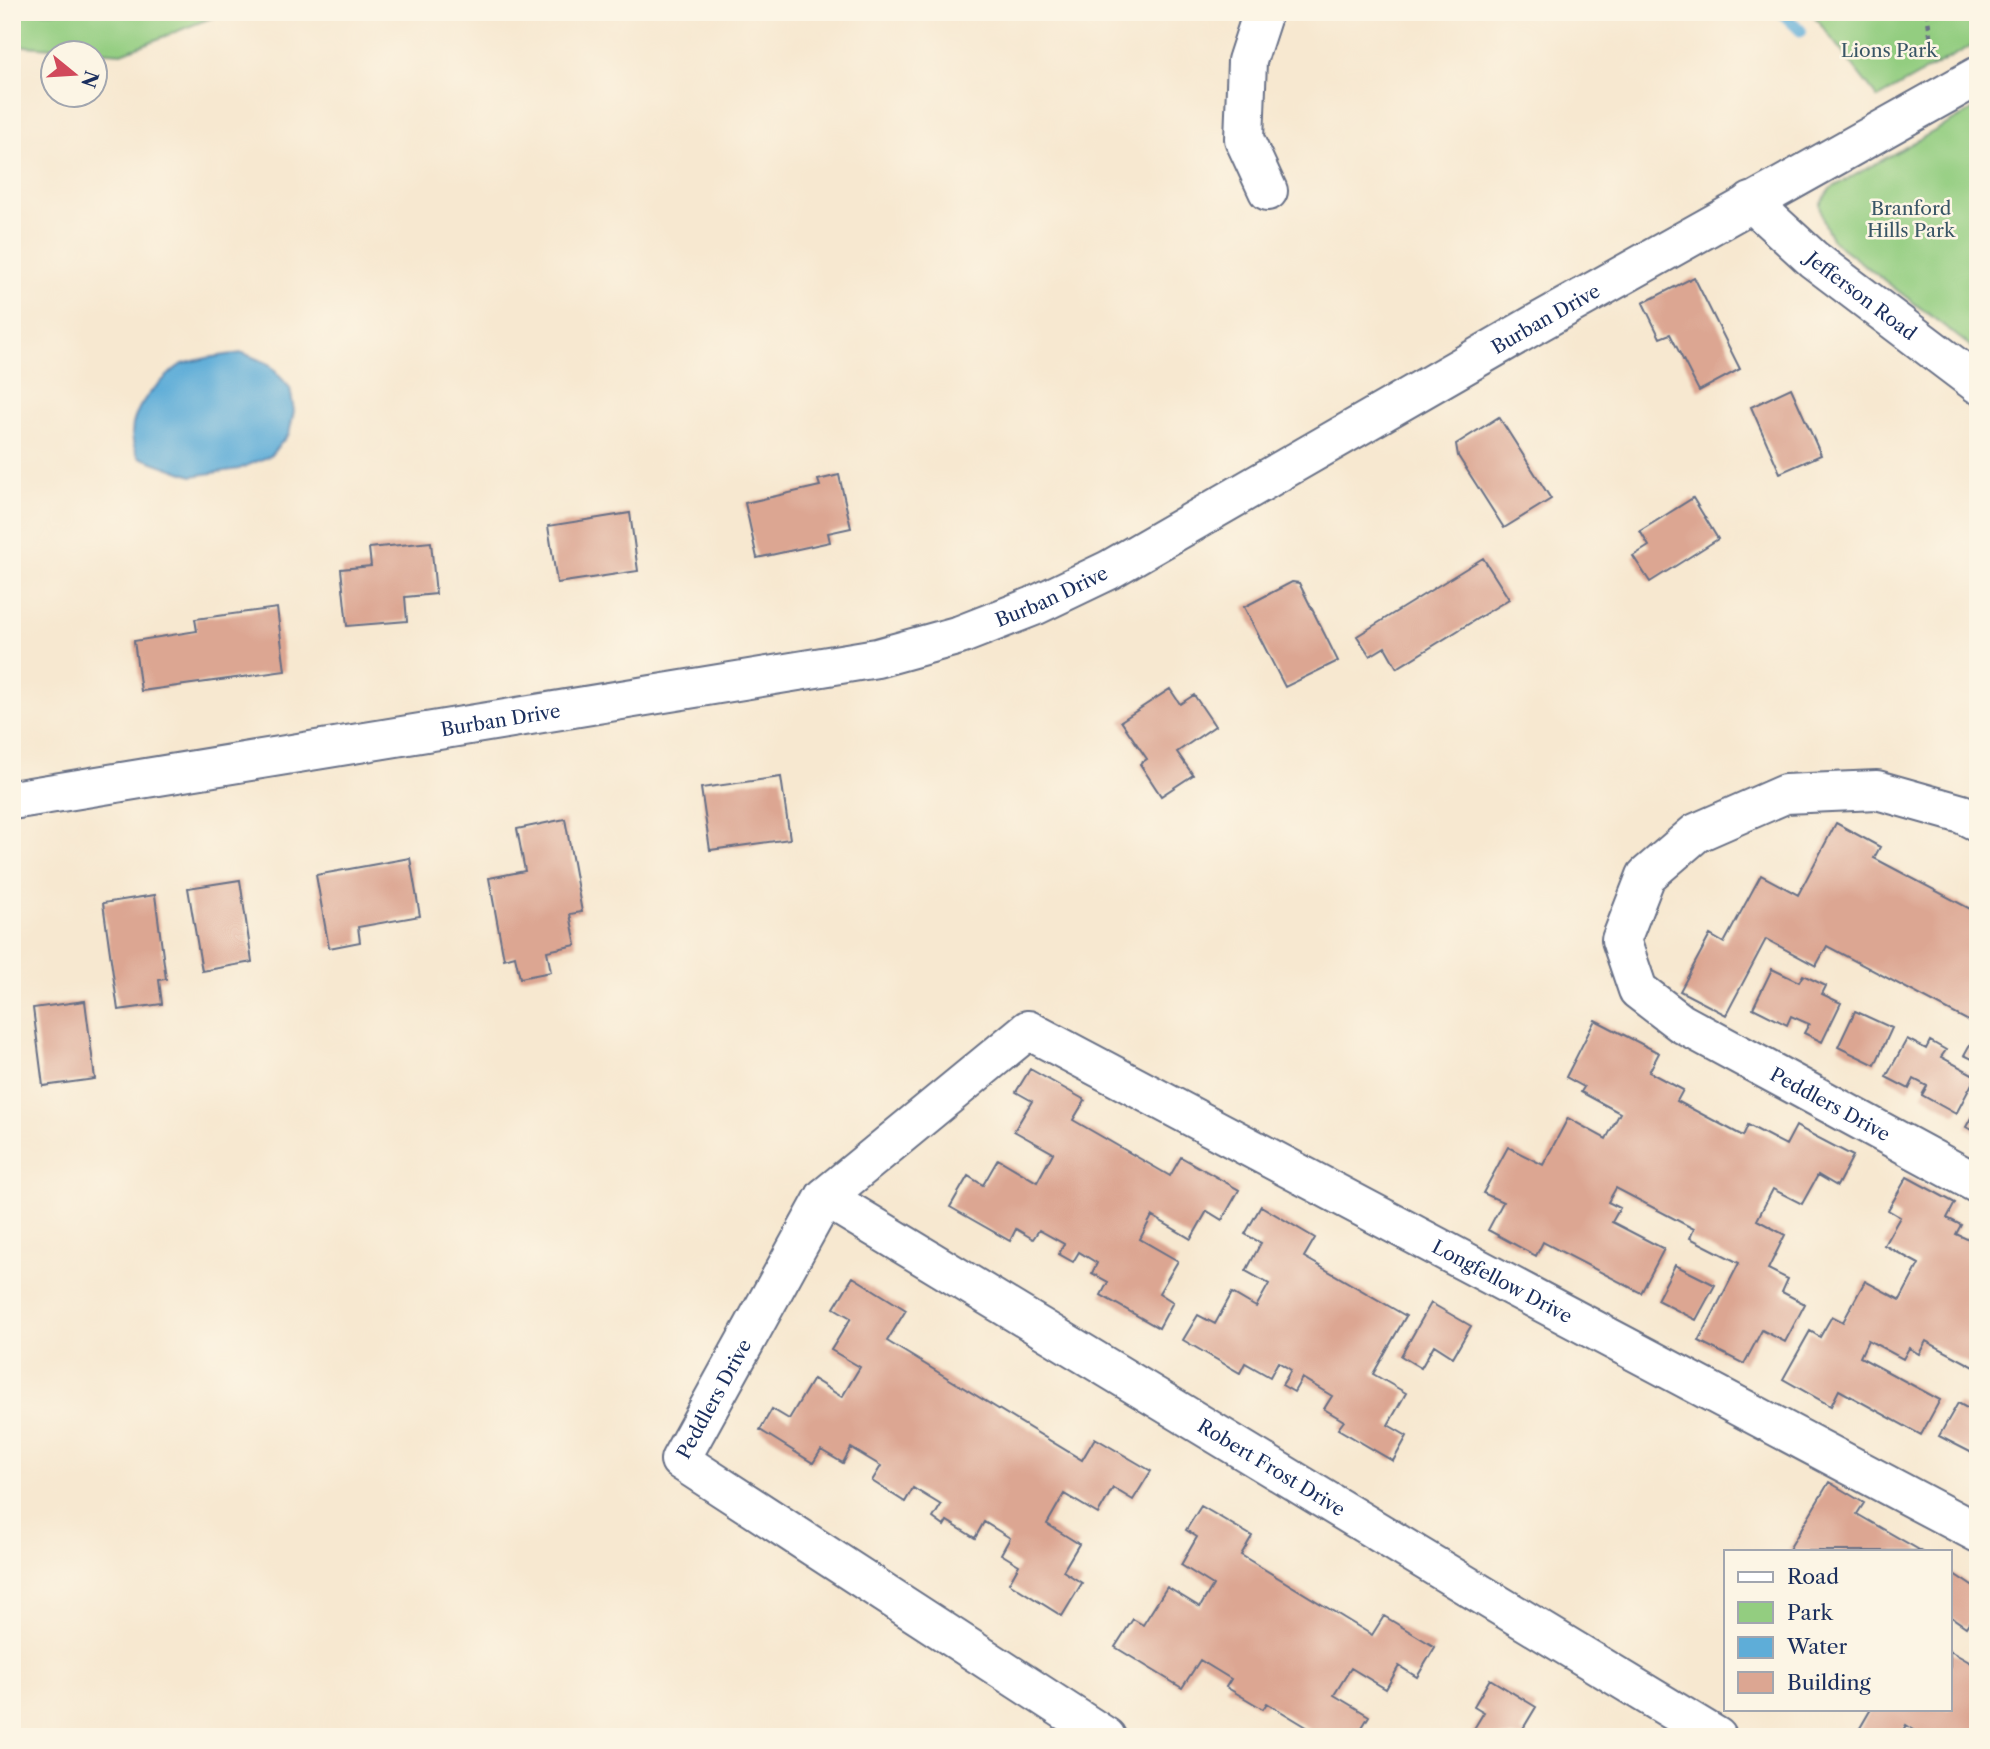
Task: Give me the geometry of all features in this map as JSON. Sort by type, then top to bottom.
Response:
[{"type":"street","points":[[1263,12],[1247,61],[1244,139],[1268,191]]},
{"type":"street","name":"Burban Drive","points":[[12,800],[747,682],[877,658],[960,635],[1034,606],[1109,570],[1751,202],[1978,76]]},
{"type":"street","name":"Jefferson Road","points":[[1751,202],[1813,259],[1978,384]]},
{"type":"street","name":"Peddlers Drive","points":[[1978,822],[1962,814],[1877,790],[1785,794],[1696,833],[1646,876],[1621,940],[1638,990],[1681,1023],[1978,1184]]},
{"type":"street","name":"Peddlers Drive","points":[[1028,1030],[825,1197],[680,1460],[1106,1737]]},
{"type":"street","name":"Longfellow Drive","points":[[1028,1030],[1978,1533]]},
{"type":"street","name":"Robert Frost Drive","points":[[825,1197],[1717,1737]]},
{"type":"green space","points":[[12,12],[226,12],[122,53],[108,52],[108,38],[38,38],[38,47],[12,45]]},
{"type":"green space","name":"Lions Park","points":[[1811,12],[1978,12],[1978,42],[1878,98]]},
{"type":"green space","name":"Branford Hills Park","points":[[1978,107],[1978,352],[1833,241],[1823,220],[1820,204],[1830,189]]},
{"type":"water","points":[[243,353],[269,364],[290,388],[294,411],[289,434],[270,456],[239,469],[192,476],[139,457],[132,436],[136,416],[146,397],[174,369],[183,364],[213,357]]},
{"type":"building","points":[[1694,277],[1740,369],[1699,391],[1670,334],[1660,338],[1643,303]]},
{"type":"building","points":[[1791,388],[1821,455],[1780,473],[1751,407]]},
{"type":"building","points":[[1499,417],[1551,499],[1504,528],[1458,456],[1456,444]]},
{"type":"building","points":[[839,475],[851,528],[828,533],[830,542],[757,558],[745,503],[820,486],[818,480]]},
{"type":"building","points":[[1693,498],[1718,539],[1650,582],[1633,556],[1649,546],[1640,531]]},
{"type":"building","points":[[630,513],[638,571],[557,583],[548,526]]},
{"type":"building","points":[[431,542],[436,594],[405,597],[407,621],[347,626],[341,569],[371,566],[369,548]]},
{"type":"building","points":[[1483,558],[1509,599],[1397,668],[1385,647],[1370,656],[1357,636]]},
{"type":"building","points":[[1292,582],[1299,583],[1338,661],[1285,687],[1244,607]]},
{"type":"building","points":[[277,608],[285,671],[141,691],[134,641],[197,631],[195,619]]},
{"type":"building","points":[[1170,689],[1180,704],[1194,695],[1215,726],[1177,752],[1193,775],[1161,796],[1140,764],[1147,759],[1121,721]]},
{"type":"building","points":[[781,777],[790,839],[710,850],[701,788]]},
{"type":"building","points":[[565,819],[582,912],[570,914],[576,945],[547,951],[551,972],[520,978],[515,956],[504,959],[489,878],[525,871],[517,829]]},
{"type":"building","points":[[1836,823],[1880,847],[1874,858],[1978,913],[1978,1026],[1827,946],[1816,966],[1766,939],[1726,1015],[1680,991],[1710,935],[1724,943],[1761,875],[1798,895]]},
{"type":"building","points":[[410,858],[420,916],[358,927],[360,942],[329,948],[316,875]]},
{"type":"building","points":[[240,880],[252,962],[202,971],[188,888]]},
{"type":"building","points":[[155,895],[166,979],[159,980],[162,1004],[118,1010],[103,903]]},
{"type":"building","points":[[1772,969],[1799,982],[1803,975],[1826,986],[1822,994],[1841,1003],[1822,1042],[1804,1033],[1809,1024],[1791,1016],[1787,1025],[1753,1008]]},
{"type":"building","points":[[85,1001],[95,1079],[43,1086],[33,1008]]},
{"type":"building","points":[[1855,1011],[1892,1028],[1875,1065],[1838,1047]]},
{"type":"building","points":[[1595,1020],[1659,1053],[1649,1072],[1683,1090],[1677,1101],[1743,1136],[1748,1125],[1786,1145],[1796,1126],[1853,1156],[1837,1186],[1818,1175],[1802,1204],[1773,1189],[1757,1220],[1785,1235],[1768,1269],[1788,1279],[1782,1292],[1805,1304],[1785,1342],[1762,1330],[1744,1364],[1699,1341],[1739,1263],[1690,1238],[1694,1229],[1616,1188],[1608,1202],[1620,1208],[1612,1222],[1664,1249],[1641,1293],[1543,1242],[1536,1256],[1488,1230],[1503,1202],[1483,1193],[1508,1147],[1543,1165],[1568,1118],[1606,1139],[1620,1113],[1581,1092],[1584,1087],[1566,1077]]},
{"type":"building","points":[[1978,1030],[1978,1062],[1964,1055]]},
{"type":"building","points":[[1907,1039],[1926,1049],[1930,1041],[1946,1050],[1941,1057],[1976,1076],[1956,1114],[1922,1095],[1927,1086],[1914,1079],[1909,1089],[1886,1077]]},
{"type":"building","points":[[1030,1069],[1085,1100],[1073,1120],[1170,1176],[1181,1157],[1239,1190],[1222,1220],[1207,1211],[1191,1239],[1152,1216],[1140,1239],[1178,1261],[1159,1293],[1173,1302],[1159,1328],[1101,1295],[1108,1282],[1092,1273],[1097,1263],[1079,1252],[1073,1262],[1059,1254],[1064,1244],[1039,1230],[1033,1239],[1016,1229],[1010,1241],[950,1207],[968,1176],[983,1185],[998,1159],[1037,1182],[1053,1153],[1014,1131],[1032,1101],[1016,1092]]},
{"type":"building","points":[[1978,1105],[1978,1134],[1966,1127]]},
{"type":"building","points":[[1907,1177],[1955,1203],[1947,1218],[1961,1225],[1956,1234],[1978,1244],[1975,1256],[1978,1258],[1978,1369],[1926,1341],[1919,1354],[1909,1348],[1903,1359],[1868,1340],[1860,1357],[1940,1400],[1921,1435],[1839,1390],[1831,1406],[1783,1379],[1810,1331],[1820,1337],[1832,1316],[1843,1322],[1865,1281],[1900,1300],[1919,1264],[1884,1245],[1900,1217],[1888,1210]]},
{"type":"building","points":[[1261,1206],[1315,1238],[1304,1257],[1406,1316],[1373,1374],[1406,1393],[1388,1425],[1407,1436],[1393,1461],[1338,1429],[1344,1421],[1324,1409],[1332,1396],[1302,1378],[1294,1392],[1282,1385],[1291,1370],[1278,1362],[1270,1377],[1245,1363],[1240,1373],[1183,1340],[1198,1315],[1215,1324],[1232,1293],[1256,1307],[1269,1284],[1246,1271],[1261,1243],[1245,1234]]},
{"type":"building","points":[[1675,1265],[1715,1285],[1696,1320],[1657,1300]]},
{"type":"building","points":[[853,1277],[906,1310],[887,1341],[1082,1460],[1095,1438],[1151,1471],[1133,1500],[1113,1488],[1098,1514],[1064,1494],[1047,1524],[1079,1544],[1063,1571],[1082,1583],[1062,1616],[1009,1583],[1019,1565],[1001,1554],[1010,1538],[984,1522],[975,1538],[947,1521],[944,1526],[933,1518],[941,1505],[913,1488],[905,1502],[872,1481],[881,1466],[851,1448],[843,1463],[821,1450],[813,1463],[760,1430],[772,1409],[789,1419],[813,1379],[842,1397],[860,1367],[831,1350],[851,1318],[834,1308]]},
{"type":"building","points":[[1431,1303],[1471,1326],[1453,1357],[1434,1345],[1421,1368],[1401,1356]]},
{"type":"building","points":[[1958,1403],[1978,1414],[1978,1456],[1939,1436]]},
{"type":"building","points":[[1829,1482],[1864,1503],[1857,1514],[1919,1550],[1789,1550]]},
{"type":"building","points":[[1201,1506],[1252,1536],[1241,1555],[1372,1635],[1384,1616],[1435,1647],[1417,1677],[1399,1666],[1386,1689],[1351,1668],[1334,1695],[1369,1716],[1356,1737],[1305,1737],[1310,1729],[1267,1703],[1263,1709],[1226,1687],[1231,1679],[1200,1660],[1182,1688],[1115,1647],[1133,1619],[1143,1625],[1167,1587],[1200,1607],[1213,1585],[1181,1565],[1197,1537],[1186,1530]]},
{"type":"building","points":[[1952,1573],[1978,1590],[1978,1609],[1966,1627],[1952,1617]]},
{"type":"building","points":[[1952,1652],[1978,1667],[1978,1737],[1925,1737],[1906,1725],[1899,1737],[1875,1737],[1860,1728],[1870,1710],[1952,1710]]},
{"type":"building","points":[[1490,1679],[1536,1707],[1521,1732],[1529,1737],[1469,1737],[1484,1712],[1474,1706]]},
{"type":"waterway","points":[[1781,12],[1801,31]]}]
